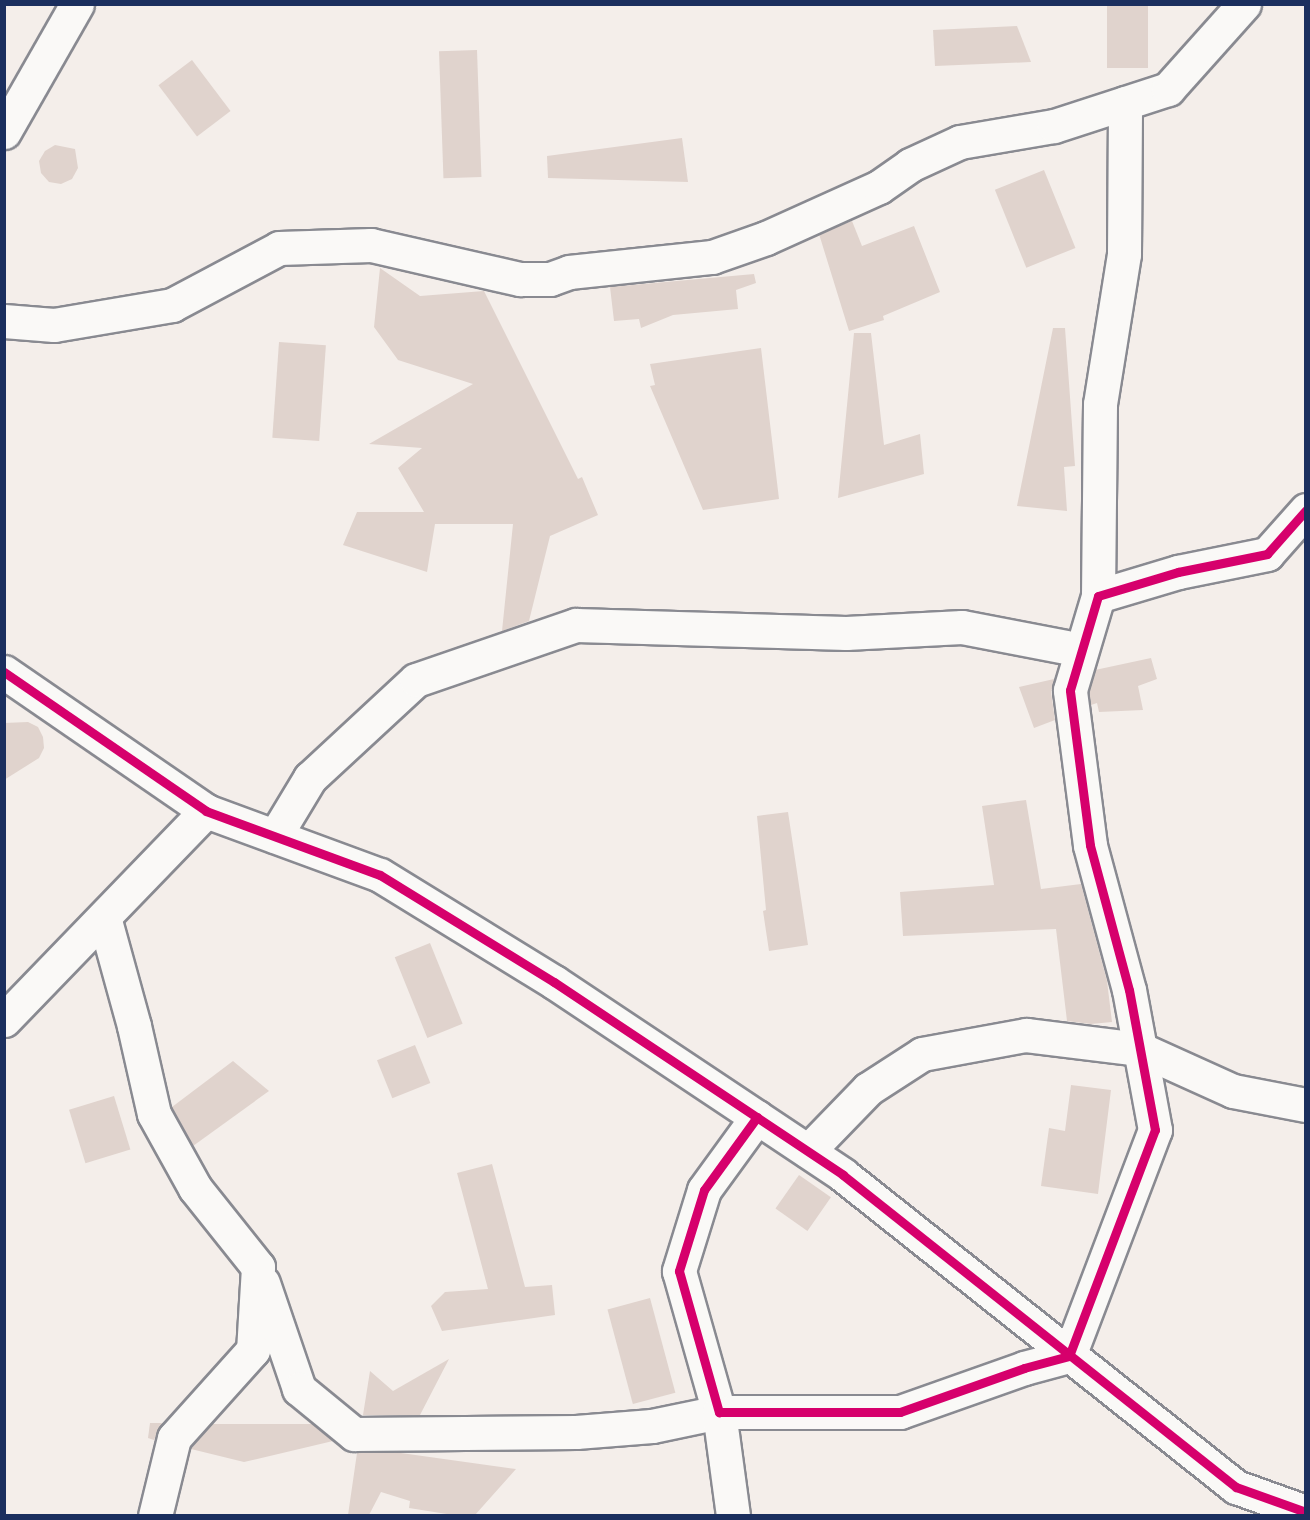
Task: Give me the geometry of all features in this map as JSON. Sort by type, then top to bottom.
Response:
[{"type":"street","points":[[4,132],[77,4]]},
{"type":"street","points":[[4,321],[54,325],[172,305],[279,248],[371,245],[520,279],[550,279],[568,272],[712,257],[766,238],[870,192],[910,165],[960,142],[1054,126],[1168,89],[1244,4]]},
{"type":"street","points":[[1070,1356],[1155,1130],[1129,990],[1090,845],[1070,690],[1098,596],[1100,404],[1124,254],[1125,103]]},
{"type":"street","points":[[1098,596],[1178,572],[1267,554],[1305,510]]},
{"type":"street","points":[[275,836],[310,778],[416,680],[576,625],[846,633],[962,627],[1081,650]]},
{"type":"street","points":[[4,672],[206,811],[380,875],[554,982],[843,1175],[1236,1487],[1305,1512]]},
{"type":"street","points":[[4,1020],[206,811]]},
{"type":"street","points":[[104,917],[134,1026],[154,1114],[195,1188],[258,1267],[299,1389],[354,1434],[576,1432],[652,1426],[719,1412],[900,1412],[1024,1368],[1070,1356]]},
{"type":"street","points":[[808,1151],[868,1089],[922,1054],[1026,1035],[1140,1048],[1233,1091],[1305,1105]]},
{"type":"street","points":[[733,1515],[719,1412],[679,1271],[704,1190],[757,1118]]},
{"type":"street","points":[[155,1515],[174,1438],[254,1350],[258,1267]]},
{"type":"building","points":[[1107,4],[1148,4],[1148,68],[1107,68]]},
{"type":"building","points":[[1017,26],[1031,62],[935,66],[933,30]]},
{"type":"building","points":[[477,50],[481,177],[443,178],[439,51]]},
{"type":"building","points":[[192,60],[231,111],[197,136],[158,85]]},
{"type":"building","points":[[682,138],[688,182],[548,178],[547,156]]},
{"type":"building","points":[[55,145],[75,149],[78,168],[72,179],[61,184],[49,182],[41,173],[39,161],[45,151]]},
{"type":"building","points":[[1044,170],[1075,248],[1026,268],[995,190]]},
{"type":"building","points":[[852,221],[862,246],[914,226],[940,292],[883,316],[884,320],[849,331],[819,234]]},
{"type":"building","points":[[380,268],[420,296],[484,291],[578,479],[582,477],[598,515],[550,536],[529,621],[502,631],[513,524],[435,524],[427,572],[343,545],[357,512],[424,512],[398,468],[422,448],[369,444],[473,384],[398,360],[374,327]]},
{"type":"building","points":[[754,274],[756,283],[736,290],[738,309],[673,315],[641,328],[639,319],[614,321],[610,287]]},
{"type":"building","points":[[1053,328],[1065,328],[1075,466],[1064,467],[1067,511],[1017,506]]},
{"type":"building","points":[[854,333],[871,333],[884,445],[920,434],[924,474],[838,498]]},
{"type":"building","points":[[279,342],[326,345],[319,441],[272,438]]},
{"type":"building","points":[[761,348],[779,499],[703,510],[650,386],[655,385],[650,364]]},
{"type":"building","points":[[1151,658],[1157,679],[1138,686],[1143,710],[1099,712],[1097,703],[1091,705],[1089,692],[1095,670]]},
{"type":"building","points":[[1054,679],[1051,692],[1055,720],[1034,728],[1019,687]]},
{"type":"building","points":[[28,722],[38,727],[43,737],[44,748],[39,758],[4,780],[4,723]]},
{"type":"building","points":[[1026,800],[1041,889],[1081,884],[1107,981],[1112,1022],[1091,1024],[1067,1021],[1056,929],[903,936],[900,892],[994,885],[982,806]]},
{"type":"building","points":[[788,812],[808,945],[769,951],[763,911],[766,910],[757,816]]},
{"type":"building","points":[[430,943],[463,1024],[427,1038],[395,957]]},
{"type":"building","points":[[415,1045],[430,1083],[392,1098],[377,1060]]},
{"type":"building","points":[[233,1061],[269,1091],[193,1146],[172,1107]]},
{"type":"building","points":[[1071,1085],[1111,1090],[1098,1194],[1041,1186],[1049,1128],[1065,1131]]},
{"type":"building","points":[[114,1096],[130,1150],[85,1163],[69,1110]]},
{"type":"building","points":[[492,1164],[525,1287],[552,1285],[555,1315],[442,1331],[431,1306],[445,1292],[488,1289],[457,1173]]},
{"type":"building","points":[[799,1175],[831,1197],[807,1231],[775,1209]]},
{"type":"building","points":[[650,1298],[675,1393],[633,1404],[607,1309]]},
{"type":"building","points":[[449,1359],[420,1415],[363,1415],[370,1371],[393,1391]]},
{"type":"building","points":[[150,1423],[162,1423],[154,1440],[148,1438]]},
{"type":"building","points":[[212,1424],[312,1424],[333,1441],[244,1462],[191,1449]]},
{"type":"building","points":[[401,1452],[516,1469],[475,1515],[453,1515],[409,1508],[410,1501],[381,1492],[369,1515],[348,1515],[357,1453]]},
{"type":"cycle path","points":[[757,1117],[704,1190],[679,1271],[719,1412],[900,1412],[1024,1368],[1069,1356],[1155,1130],[1129,990],[1090,845],[1070,690],[1098,596],[1178,572],[1267,554],[1306,510]]},
{"type":"cycle path","points":[[4,672],[206,811],[380,875],[554,982],[843,1175],[1236,1487],[1306,1512]]}]
